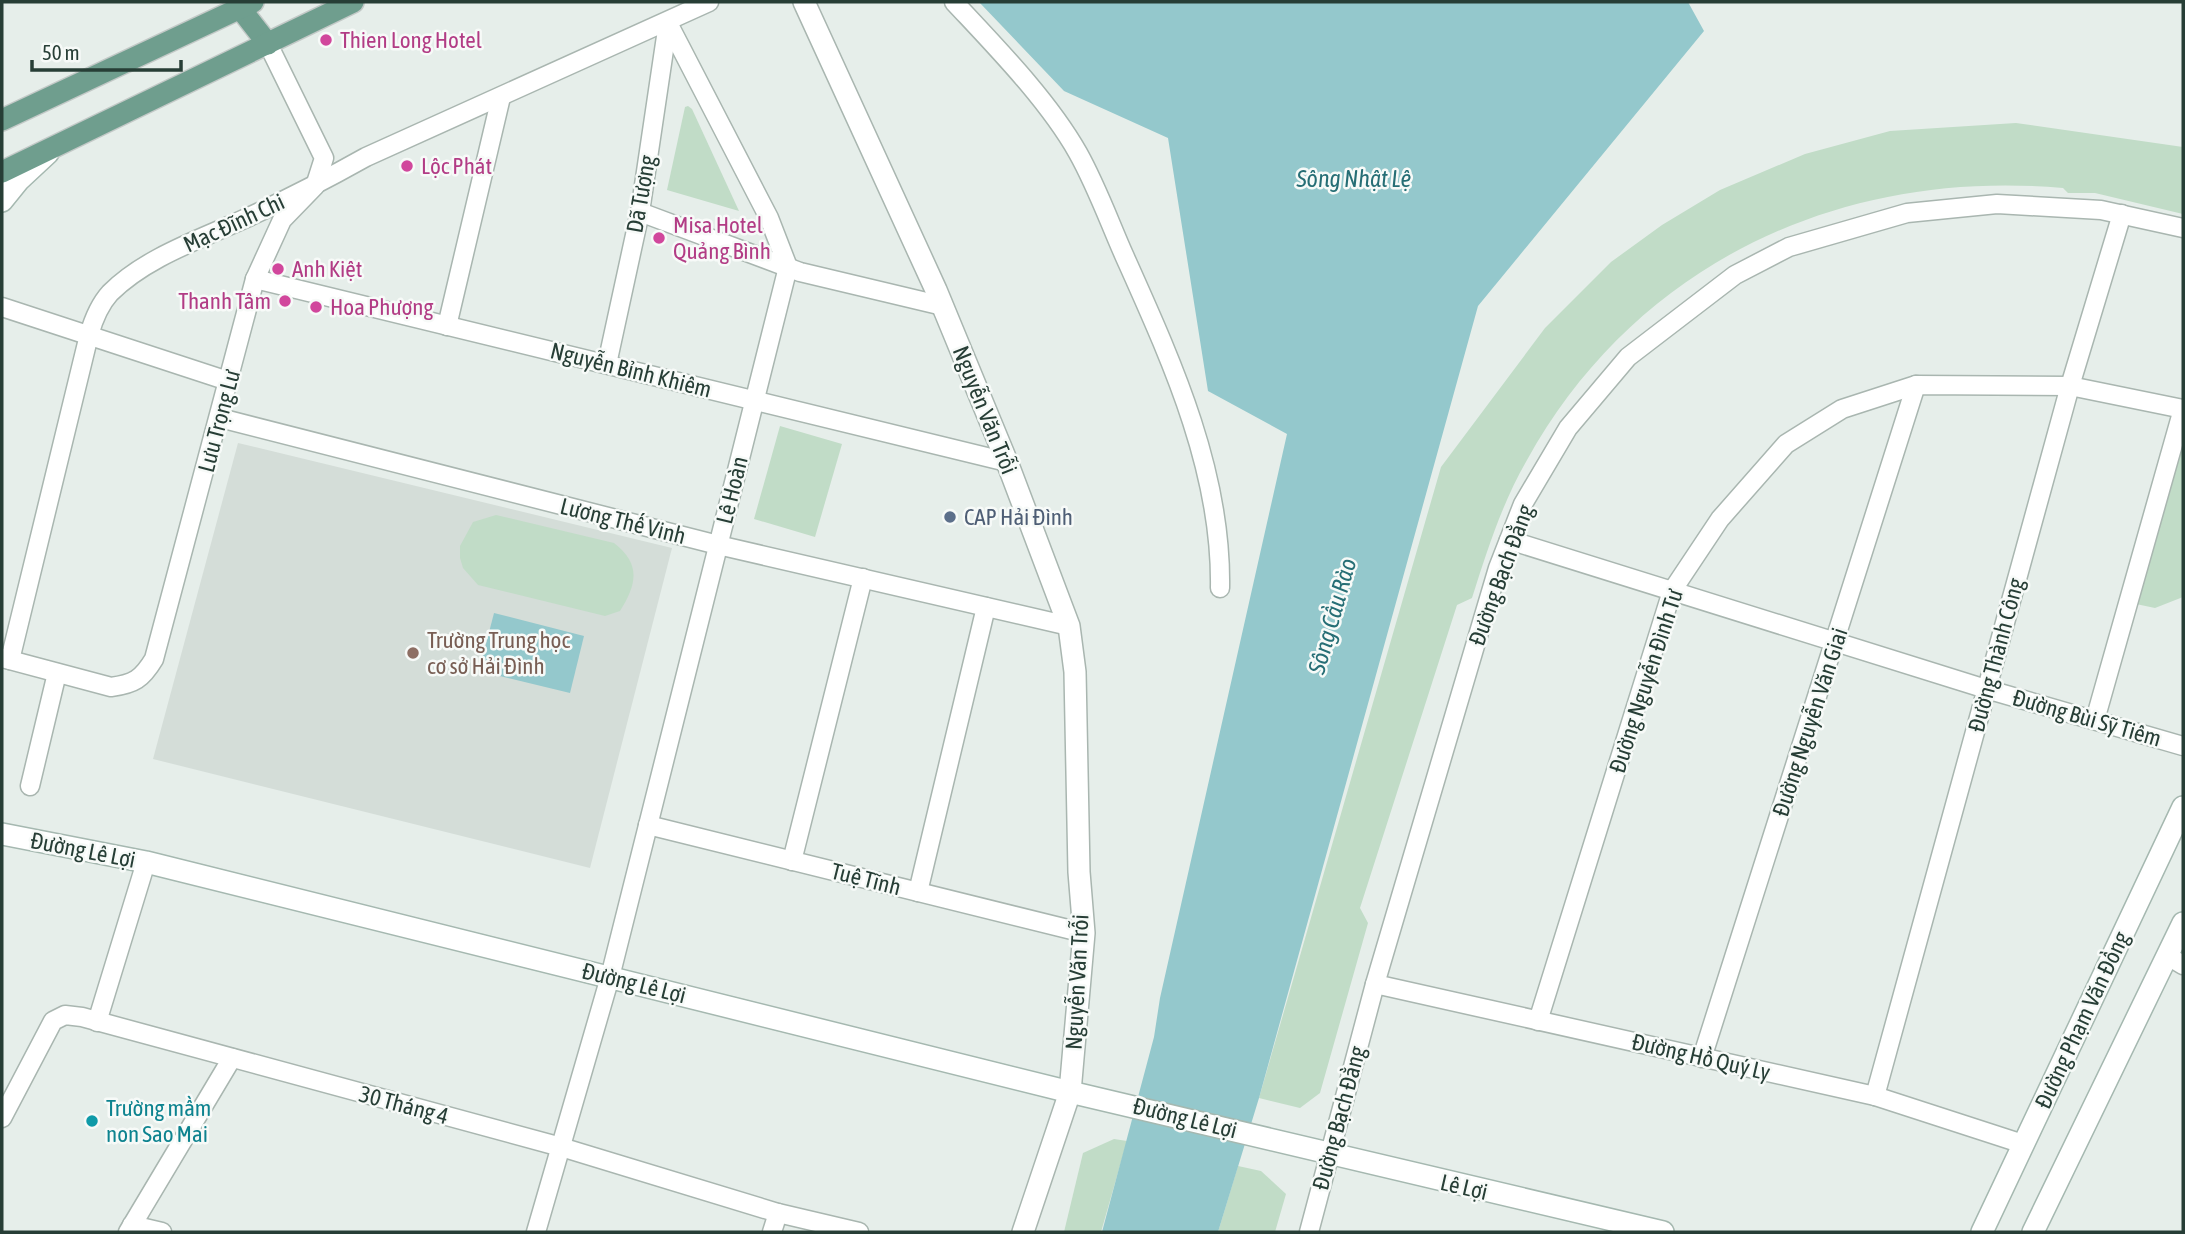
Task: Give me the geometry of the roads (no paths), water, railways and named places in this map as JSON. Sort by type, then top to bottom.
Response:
[{"type":"main road","points":[[2,172],[353,2]]},
{"type":"main road","name":"Nguyễn Văn Trỗi","points":[[804,2],[943,306],[1007,462],[1069,626],[1075,672],[1079,872],[1084,933],[1070,1092],[1023,1232]]},
{"type":"main road","points":[[2,121],[242,4],[268,44]]},
{"type":"main road","points":[[2,201],[33,166],[56,147]]},
{"type":"main road","name":"Đường Phạm Văn Đồng","points":[[1982,1232],[2183,807]]},
{"type":"main road","name":"Đường Lê Lợi","points":[[2,834],[146,862],[1070,1092],[1266,1138]]},
{"type":"main road","name":"Đường Phạm Văn Đồng","points":[[2033,1232],[2176,961],[2183,923]]},
{"type":"main road","name":"Lê Lợi","points":[[1266,1138],[1663,1232]]},
{"type":"street","name":"Mạc Đĩnh Chi","points":[[6,659],[89,335],[102,303],[131,276],[177,250],[315,186],[366,157],[668,23],[709,2]]},
{"type":"street","points":[[954,2],[1045,107],[1078,153],[1156,328],[1207,470],[1220,544],[1220,588]]},
{"type":"street","points":[[668,23],[769,218],[788,267]]},
{"type":"street","name":"Dã Tượng","points":[[607,364],[640,212],[668,23]]},
{"type":"street","points":[[268,44],[324,158],[315,186]]},
{"type":"street","points":[[447,326],[501,97]]},
{"type":"street","name":"Lưu Trọng Lư","points":[[6,659],[111,687],[130,684],[143,677],[154,659],[255,279],[282,220],[315,186]]},
{"type":"street","name":"Đường Bạch Đằng","points":[[1309,1232],[1375,984],[1498,568],[1523,504],[1568,428],[1628,357],[1735,275],[1778,253],[1907,213],[1997,204],[2101,210],[2183,229]]},
{"type":"street","points":[[640,212],[788,267],[943,306]]},
{"type":"street","name":"Đường Thành Công","points":[[1875,1096],[2070,386],[2122,214]]},
{"type":"street","name":"Lê Hoàn","points":[[537,1232],[610,977],[788,267]]},
{"type":"street","name":"Nguyễn Bỉnh Khiêm","points":[[255,279],[1007,462]]},
{"type":"street","points":[[2,307],[228,381]]},
{"type":"street","name":"Đường Nguyễn Đình Tư","points":[[1538,1021],[1672,591],[1720,519],[1786,444],[1842,409],[1916,385],[2070,386],[2183,409]]},
{"type":"street","name":"Đường Nguyễn Văn Giai","points":[[1702,1058],[1916,385]]},
{"type":"street","points":[[2095,720],[2183,409]]},
{"type":"street","name":"Lương Thế Vinh","points":[[220,418],[718,545],[1069,626]]},
{"type":"street","name":"Đường Bùi Sỹ Tiêm","points":[[1509,540],[1986,689],[2183,746]]},
{"type":"street","points":[[792,861],[863,578]]},
{"type":"street","points":[[918,892],[986,607]]},
{"type":"street","points":[[30,786],[57,673]]},
{"type":"street","name":"Tuệ Tĩnh","points":[[648,825],[1084,933]]},
{"type":"street","points":[[97,1022],[146,862]]},
{"type":"street","name":"Đường Hồ Quý Ly","points":[[1375,984],[1875,1096],[2023,1144]]},
{"type":"street","name":"30 Tháng 4","points":[[2,1118],[53,1021],[65,1015],[561,1147],[778,1213],[859,1232]]},
{"type":"street","points":[[162,1232],[130,1228],[232,1058]]},
{"type":"street","points":[[772,1232],[778,1213]]},
{"type":"water","name":"Sông Nhật Lệ","points":[[979,2],[1688,2],[1704,31],[1478,306],[1259,1098],[1218,1232],[1102,1232],[1154,1037],[1160,998],[1287,434],[1208,391],[1168,138],[1064,91]]},
{"type":"water","points":[[494,613],[584,636],[570,693],[479,671]]},
{"type":"place","name":"Thien Long Hotel","points":[[326,40]]},
{"type":"place","name":"Lộc Phát","points":[[407,166]]},
{"type":"place","name":"Misa Hotel Quảng Bình","points":[[659,238]]},
{"type":"place","name":"Anh Kiệt","points":[[278,269]]},
{"type":"place","name":"Thanh Tâm","points":[[285,301]]},
{"type":"place","name":"Hoa Phượng","points":[[316,307]]},
{"type":"place","name":"CAP Hải Đình","points":[[950,517]]},
{"type":"place","name":"Trường Trung học cơ sở Hải Đình","points":[[413,653]]},
{"type":"place","name":"Trường mầm non Sao Mai","points":[[92,1121]]},
{"type":"water label","name":"Sông Cầu Rào","points":[[1332,616]]}]
